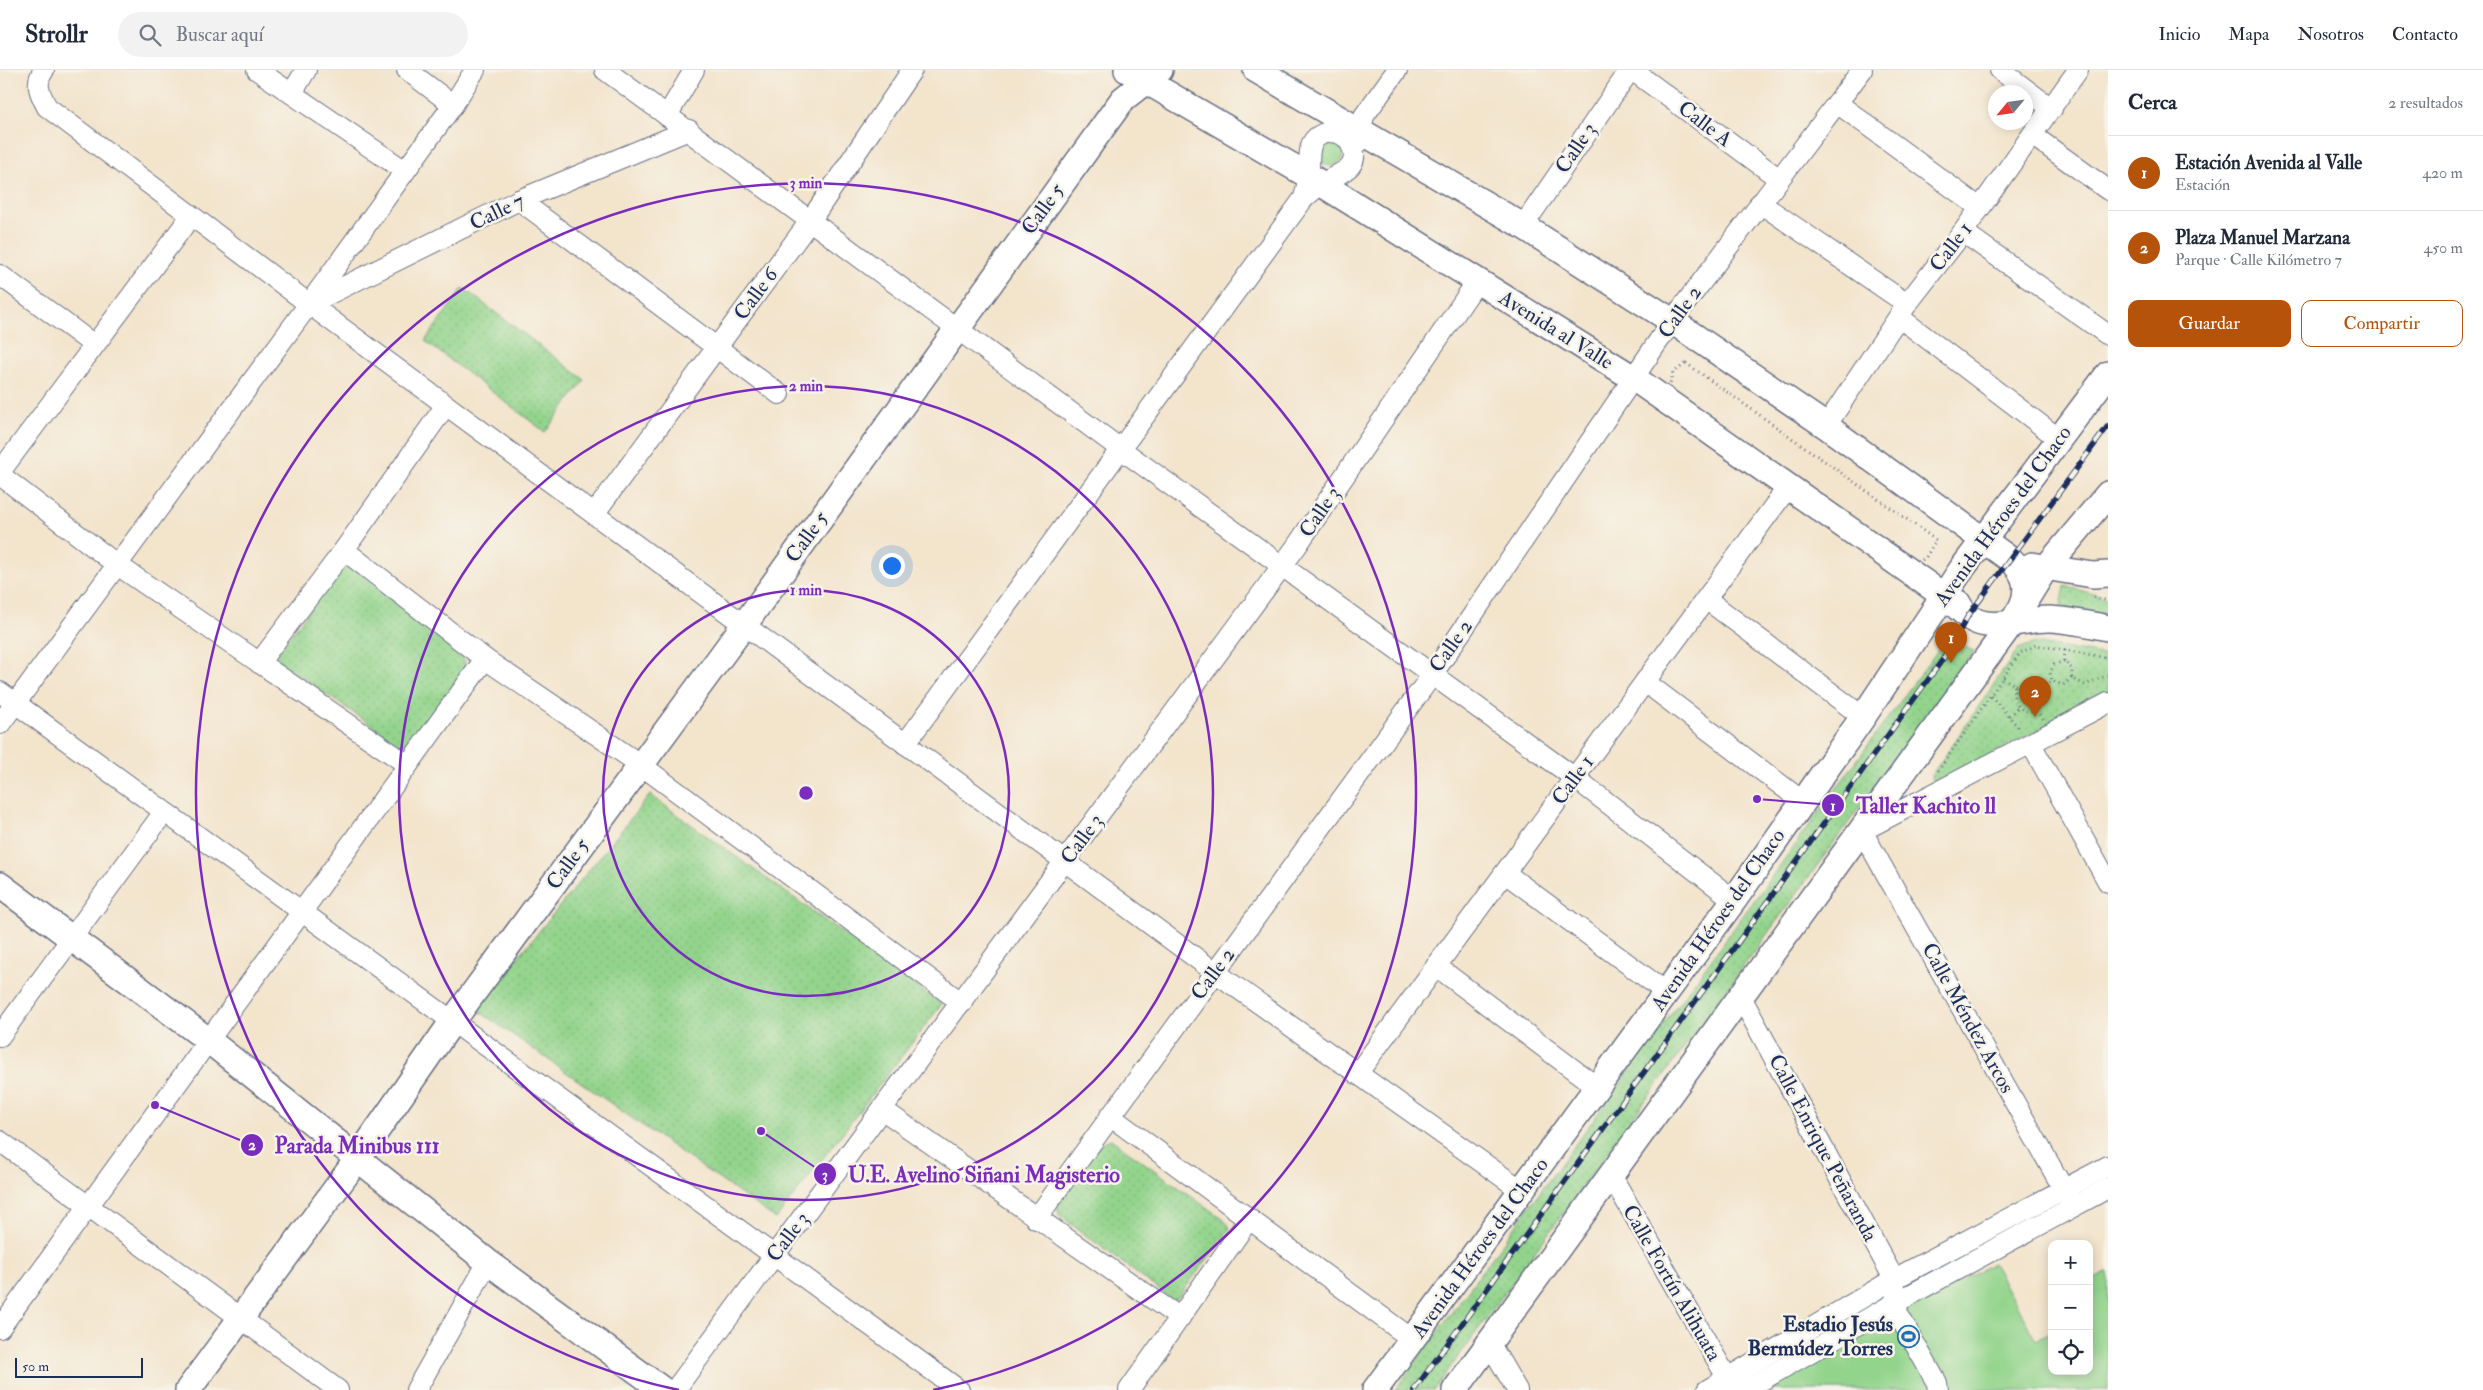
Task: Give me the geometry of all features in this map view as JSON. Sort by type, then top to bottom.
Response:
[{"type":"main road","points":[[1256,70],[1523,226],[1672,322],[1826,426],[1984,539],[2011,560],[2021,571],[2026,585],[2011,618]]},
{"type":"main road","name":"Calle 5","points":[[188,1390],[452,1022],[744,625],[1142,71]]},
{"type":"main road","name":"Avenida al Valle","points":[[1142,71],[1635,379],[1944,596],[1968,616]]},
{"type":"main road","name":"Avenida Héroes del Chaco","points":[[1375,1390],[1734,900],[1863,717],[1961,570],[2108,374]]},
{"type":"main road","points":[[1455,1390],[1862,831],[2045,569],[2108,494]]},
{"type":"main road","points":[[2108,574],[2093,575],[2045,569],[1989,553],[1978,555],[1968,561],[1956,579],[1957,599],[1968,616],[1977,622],[2011,618],[2049,619],[2108,628]]},
{"type":"main road","points":[[0,885],[208,1040],[488,1262],[663,1390]]},
{"type":"street","points":[[44,70],[39,77],[39,92],[47,107],[309,304],[1215,972],[1522,1190]]},
{"type":"street","points":[[257,70],[405,171]]},
{"type":"street","points":[[292,93],[306,70]]},
{"type":"street","points":[[407,70],[453,105]]},
{"type":"street","points":[[0,724],[7,697],[116,564],[309,304],[453,105],[475,70]]},
{"type":"street","points":[[605,70],[1122,450],[1575,778],[1734,900]]},
{"type":"street","points":[[667,116],[694,70]]},
{"type":"street","name":"Calle 6","points":[[594,514],[810,221],[912,70]]},
{"type":"street","points":[[906,744],[1122,450],[1315,180],[1346,172],[1354,160],[1354,153],[1348,139],[1342,134],[1398,70]]},
{"type":"street","name":"Calle A","points":[[1631,70],[1778,178]]},
{"type":"street","name":"Calle 3","points":[[1523,226],[1631,70]]},
{"type":"street","name":"Calle 2","points":[[1036,1219],[1432,675],[1672,322],[1778,178],[1862,70]]},
{"type":"street","points":[[2000,70],[2052,109]]},
{"type":"street","name":"Calle 1","points":[[1826,426],[1903,311],[1963,232],[2078,70]]},
{"type":"street","points":[[1837,103],[1980,208]]},
{"type":"street","points":[[1351,125],[1354,160]]},
{"type":"street","points":[[1315,180],[1309,149],[1311,143],[1322,133],[1351,125]]},
{"type":"street","name":"Calle 7","points":[[309,304],[520,200],[689,130]]},
{"type":"street","points":[[2032,135],[2108,190]]},
{"type":"street","points":[[520,200],[779,394]]},
{"type":"street","points":[[1760,203],[1903,311],[2059,439]]},
{"type":"street","points":[[191,216],[0,474],[116,564],[408,765]]},
{"type":"street","points":[[1963,232],[2108,335]]},
{"type":"street","points":[[0,275],[94,345]]},
{"type":"street","name":"Calle 3","points":[[675,1390],[962,1004],[1282,566],[1478,280]]},
{"type":"street","points":[[259,663],[344,550],[446,405]]},
{"type":"street","name":"Calle 1","points":[[1357,1074],[1788,487]]},
{"type":"street","points":[[344,550],[485,659],[640,766],[962,1004]]},
{"type":"street","points":[[1706,599],[1863,717]]},
{"type":"street","points":[[0,1328],[485,659]]},
{"type":"street","points":[[1645,682],[1802,801]]},
{"type":"street","points":[[7,697],[959,1390]]},
{"type":"street","points":[[1862,831],[2028,739],[2108,702]]},
{"type":"street","points":[[2028,739],[2108,882]]},
{"type":"street","points":[[0,1036],[164,812]]},
{"type":"street","name":"Calle Méndez Arcos","points":[[1862,831],[2069,1198]]},
{"type":"street","points":[[1505,873],[1667,993]]},
{"type":"street","points":[[1436,966],[1598,1088]]},
{"type":"street","name":"Calle Enrique Peñaranda","points":[[1741,997],[1894,1280],[1895,1302],[1898,1314],[1937,1383],[1938,1390]]},
{"type":"street","points":[[883,1110],[1036,1219],[1180,1318]]},
{"type":"street","points":[[1110,1116],[1413,1340]]},
{"type":"street","points":[[0,1140],[338,1390]]},
{"type":"street","points":[[1745,1390],[2069,1198],[2108,1166]]},
{"type":"street","name":"Calle Fortín Alihuata","points":[[1611,1175],[1731,1384]]},
{"type":"street","points":[[1706,1390],[1731,1384],[1894,1280],[2069,1198],[2108,1188]]},
{"type":"street","points":[[1128,1390],[1249,1219]]},
{"type":"street","points":[[416,1390],[488,1262]]},
{"type":"street","points":[[1490,1344],[1517,1390]]},
{"type":"path","points":[[1686,363],[1936,540],[1926,557],[1918,563],[1669,388],[1673,373],[1686,363]]},
{"type":"path","points":[[1935,776],[2020,653],[2036,645],[2108,658]]},
{"type":"path","points":[[2064,661],[2066,650]]},
{"type":"path","points":[[2064,661],[2072,669],[2072,678]]},
{"type":"path","points":[[2052,681],[2050,674],[2054,665],[2064,661]]},
{"type":"path","points":[[2072,678],[2085,685],[2108,675]]},
{"type":"path","points":[[2004,678],[2015,685],[2030,681],[2041,688]]},
{"type":"path","points":[[2052,681],[2063,685],[2072,678]]},
{"type":"path","points":[[2041,688],[2052,681]]},
{"type":"path","points":[[2015,685],[2013,696],[2018,707],[2027,711],[2036,711],[2047,723]]},
{"type":"path","points":[[2036,711],[2042,700],[2041,688]]},
{"type":"path","points":[[1991,696],[2028,739]]},
{"type":"path","points":[[2009,716],[2018,707]]},
{"type":"green space","points":[[1331,142],[1336,143],[1342,149],[1342,159],[1336,165],[1331,166],[1326,165],[1320,159],[1319,154],[1320,149],[1326,143]]},
{"type":"green space","points":[[463,288],[585,380],[545,432],[425,341]]},
{"type":"green space","points":[[348,564],[462,654],[467,668],[412,742],[401,745],[282,664],[277,654],[343,565]]},
{"type":"green space","points":[[2065,586],[2108,598],[2108,619],[2061,607]]},
{"type":"green space","points":[[1946,639],[1974,651],[1434,1390],[1395,1390]]},
{"type":"green space","points":[[2035,643],[2108,656],[2108,693],[1938,783],[1933,782],[1931,776],[2018,649]]},
{"type":"green space","points":[[650,795],[942,1004],[776,1219],[476,1009]]},
{"type":"green space","points":[[1111,1139],[1227,1222],[1230,1229],[1177,1299],[1172,1300],[1059,1215],[1057,1206],[1101,1143]]},
{"type":"green space","points":[[1993,1263],[2036,1340],[2048,1333],[2048,1375],[2093,1375],[2093,1281],[2108,1272],[2108,1390],[1767,1390],[1907,1308]]},
{"type":"railway","points":[[1414,1390],[1943,659],[1968,616],[2108,426]]},
{"type":"place","name":"Estación Avenida al Valle","points":[[1951,663]]},
{"type":"place","name":"Plaza Manuel Marzana","points":[[2035,717]]},
{"type":"place","name":"Taller Kachito ll","points":[[1757,799]]},
{"type":"place","name":"Parada Minibus 111","points":[[155,1105]]},
{"type":"place","name":"U.E. Avelino Siñani Magisterio","points":[[761,1131]]},
{"type":"place","name":"Estadio Jesús Bermúdez Torres","points":[[1909,1336]]}]
